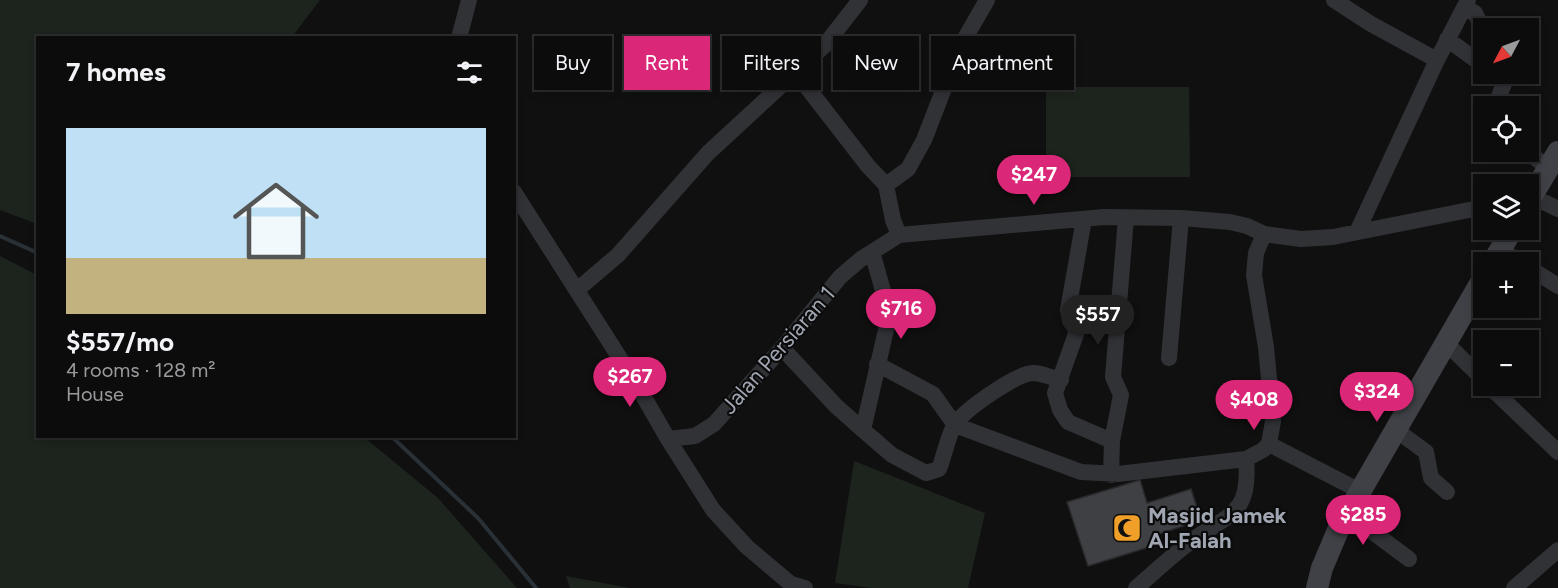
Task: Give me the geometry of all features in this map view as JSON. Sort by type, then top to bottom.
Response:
[{"type":"main road","points":[[1539,183],[1553,160]]},
{"type":"main road","points":[[1317,588],[1322,568],[1339,528],[1473,296]]},
{"type":"street","points":[[460,36],[469,0]]},
{"type":"street","points":[[821,49],[860,0]]},
{"type":"street","points":[[886,185],[908,169],[924,140],[960,47],[987,0]]},
{"type":"street","points":[[1334,0],[1371,24],[1437,60]]},
{"type":"street","points":[[1357,232],[1447,39],[1465,6],[1475,13],[1478,18]]},
{"type":"street","points":[[1447,39],[1473,58]]},
{"type":"street","points":[[577,290],[618,255],[708,153],[777,90]]},
{"type":"street","points":[[809,90],[868,166],[886,185],[893,220],[899,235]]},
{"type":"street","points":[[516,195],[637,385],[712,510],[747,547],[791,584],[805,588]]},
{"type":"street","points":[[1539,202],[1558,209]]},
{"type":"street","name":"Jalan Persiaran 1","points":[[668,440],[695,436],[714,424],[783,348],[807,310],[861,259],[899,235],[1084,219],[1181,218],[1230,222],[1247,226],[1264,234],[1301,239],[1332,237],[1473,209]]},
{"type":"street","points":[[1111,474],[1112,441],[1121,395],[1113,377],[1126,218]]},
{"type":"street","points":[[1169,358],[1181,218]]},
{"type":"street","points":[[1084,219],[1068,310],[1070,321],[1077,331],[1055,393],[1060,410],[1068,422],[1112,441]]},
{"type":"street","points":[[877,364],[933,394],[955,425],[1081,472],[1111,474],[1246,459],[1269,444],[1273,421],[1266,347],[1254,275],[1256,253],[1264,234]]},
{"type":"street","points":[[863,430],[888,321],[886,302],[872,252]]},
{"type":"street","points":[[1539,274],[1558,286]]},
{"type":"street","points":[[1446,343],[1473,369]]},
{"type":"street","points":[[783,348],[836,405],[863,430],[892,455],[926,473],[939,469],[955,425],[1010,381],[1021,375],[1035,373],[1060,380]]},
{"type":"street","points":[[1499,396],[1558,453]]},
{"type":"street","points":[[1396,430],[1426,452],[1431,478],[1446,492]]},
{"type":"street","points":[[1269,444],[1356,497],[1362,524],[1409,559]]},
{"type":"street","points":[[1137,588],[1193,540],[1235,512],[1245,492],[1246,459]]},
{"type":"street","points":[[1514,588],[1558,550]]},
{"type":"shaded area","points":[[0,0],[320,0],[293,36],[36,36],[36,224],[0,210]]},
{"type":"shaded area","points":[[1074,87],[1189,87],[1190,177],[1046,177],[1046,90],[1074,90]]},
{"type":"shaded area","points":[[0,256],[36,274],[36,438],[365,438],[438,498],[517,588],[0,588]]},
{"type":"shaded area","points":[[854,461],[985,513],[968,588],[872,588],[835,583]]},
{"type":"shaded area","points":[[566,576],[630,588],[570,588]]},
{"type":"building","name":"Masjid Jamek Al-Falah","points":[[1140,480],[1147,503],[1191,489],[1201,520],[1156,535],[1159,544],[1088,566],[1067,502]]},
{"type":"waterway","points":[[0,236],[36,252]]},
{"type":"waterway","points":[[393,438],[478,518],[536,588]]},
{"type":"place","name":"Masjid Jamek Al-Falah","points":[[1127,528]]}]
